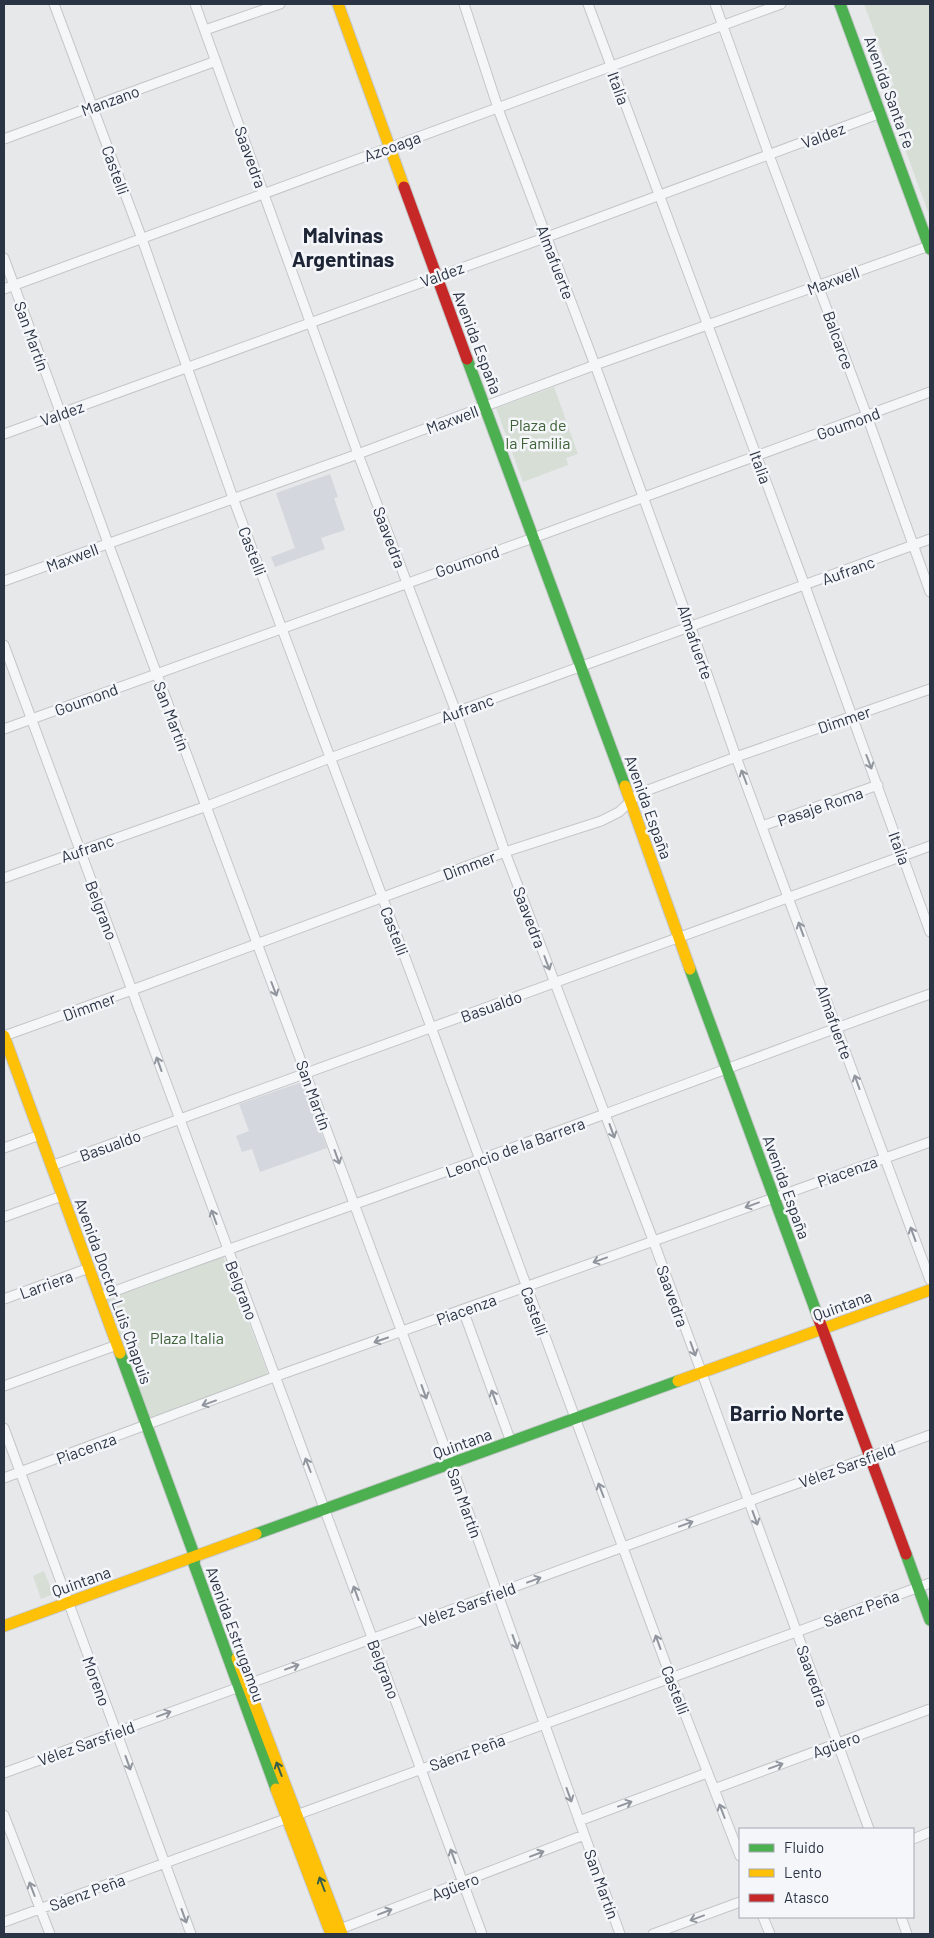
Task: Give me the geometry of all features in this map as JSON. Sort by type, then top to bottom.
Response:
[{"type":"main road","name":"Avenida España","points":[[338,4],[436,276],[486,406],[631,802],[726,1069],[930,1620]]},
{"type":"main road","name":"Avenida Santa Fe","points":[[840,4],[930,247]]},
{"type":"main road","name":"Avenida Doctor Luis Chapuis","points":[[4,1036],[195,1557]]},
{"type":"main road","name":"Quintana","points":[[4,1626],[930,1290]]},
{"type":"main road","name":"Avenida Estrugamou","points":[[195,1557],[202,1561],[242,1685],[334,1933]]},
{"type":"street","name":"Castelli","points":[[54,4],[142,239],[281,628],[671,1678],[739,1853]]},
{"type":"street","name":"Saavedra","points":[[195,4],[358,454],[456,712],[504,852],[606,1114],[869,1828]]},
{"type":"street","points":[[205,30],[280,4]]},
{"type":"street","name":"Almafuerte","points":[[464,4],[498,107],[644,498],[736,757],[930,1280]]},
{"type":"street","name":"Italia","points":[[588,4],[706,326],[805,586],[930,932]]},
{"type":"street","name":"Balcarce","points":[[715,4],[930,592]]},
{"type":"street","name":"Azcoaga","points":[[4,289],[781,4]]},
{"type":"street","name":"Manzano","points":[[4,138],[216,61]]},
{"type":"street","name":"Valdez","points":[[4,434],[659,196],[880,113]]},
{"type":"street","name":"Maxwell","points":[[4,582],[358,454],[595,365],[930,247]]},
{"type":"street","name":"San Martín","points":[[4,258],[156,674],[207,806],[256,943],[451,1464],[620,1934]]},
{"type":"street","name":"Goumond","points":[[4,729],[644,498],[930,392]]},
{"type":"street","name":"Aufranc","points":[[4,878],[207,806],[330,758],[581,666],[691,628],[930,539]]},
{"type":"street","name":"Belgrano","points":[[4,645],[226,1249],[422,1768],[482,1934]]},
{"type":"street","name":"Dimmer","points":[[4,1036],[504,852],[602,821],[619,812],[643,792],[736,757],[930,690]]},
{"type":"street","name":"Pasaje Roma","points":[[762,826],[878,785]]},
{"type":"street","name":"Basualdo","points":[[51,1166],[930,846]]},
{"type":"street","name":"Leoncio de la Barrera","points":[[99,1297],[226,1249],[480,1160],[930,994]]},
{"type":"street","points":[[4,1148],[40,1135]]},
{"type":"street","name":"Piacenza","points":[[4,1478],[274,1377],[930,1142]]},
{"type":"street","points":[[4,1217],[62,1196]]},
{"type":"street","name":"Larriera","points":[[4,1299],[89,1268]]},
{"type":"street","points":[[463,1310],[511,1442]]},
{"type":"street","points":[[4,1386],[117,1345]]},
{"type":"street","name":"Moreno","points":[[4,1428],[191,1934]]},
{"type":"street","name":"Vélez Sarsfield","points":[[4,1773],[930,1435]]},
{"type":"street","name":"Sáenz Peña","points":[[4,1922],[930,1583]]},
{"type":"street","name":"Agüero","points":[[714,1789],[930,1709]]},
{"type":"street","points":[[579,1821],[708,1773]]},
{"type":"street","points":[[4,1815],[50,1934]]},
{"type":"street","points":[[914,1839],[930,1832]]},
{"type":"street","name":"Agüero","points":[[334,1933],[584,1836]]},
{"type":"street","points":[[653,1934],[739,1902]]},
{"type":"street","points":[[764,1918],[770,1934]]},
{"type":"street","points":[[901,1918],[907,1934]]},
{"type":"shaded area","points":[[330,474],[338,497],[334,498],[345,530],[321,538],[325,549],[275,567],[271,557],[295,548],[276,493]]},
{"type":"shaded area","points":[[302,1082],[327,1148],[260,1172],[252,1149],[242,1152],[236,1136],[249,1131],[239,1104]]},
{"type":"green space","points":[[864,4],[930,4],[930,217],[883,89],[894,85]]},
{"type":"green space","name":"Plaza de la Familia","points":[[554,387],[578,454],[566,458],[568,465],[523,482],[496,408]]},
{"type":"green space","name":"Plaza Italia","points":[[223,1256],[268,1374],[150,1419],[107,1299]]},
{"type":"green space","points":[[44,1571],[53,1594],[41,1599],[33,1576]]},
{"type":"traffic: fast","points":[[840,4],[930,249]]},
{"type":"traffic: fast","points":[[467,359],[625,786]]},
{"type":"traffic: fast","points":[[690,969],[818,1317]]},
{"type":"traffic: fast","points":[[120,1353],[195,1557],[194,1564],[276,1789]]},
{"type":"traffic: fast","points":[[256,1534],[678,1381]]},
{"type":"traffic: fast","points":[[906,1554],[930,1620]]},
{"type":"traffic: slow","points":[[338,4],[404,187]]},
{"type":"traffic: slow","points":[[625,786],[690,969]]},
{"type":"traffic: slow","points":[[4,1036],[120,1353]]},
{"type":"traffic: slow","points":[[678,1381],[930,1290]]},
{"type":"traffic: slow","points":[[4,1626],[256,1534]]},
{"type":"traffic: slow","points":[[237,1658],[342,1934]]},
{"type":"traffic: slow","points":[[276,1789],[331,1934]]},
{"type":"traffic: jam","points":[[404,187],[467,359]]},
{"type":"traffic: jam","points":[[818,1317],[906,1554]]},
{"type":"district","name":"Malvinas Argentinas","points":[[343,246]]},
{"type":"district","name":"Barrio Norte","points":[[787,1412]]}]
